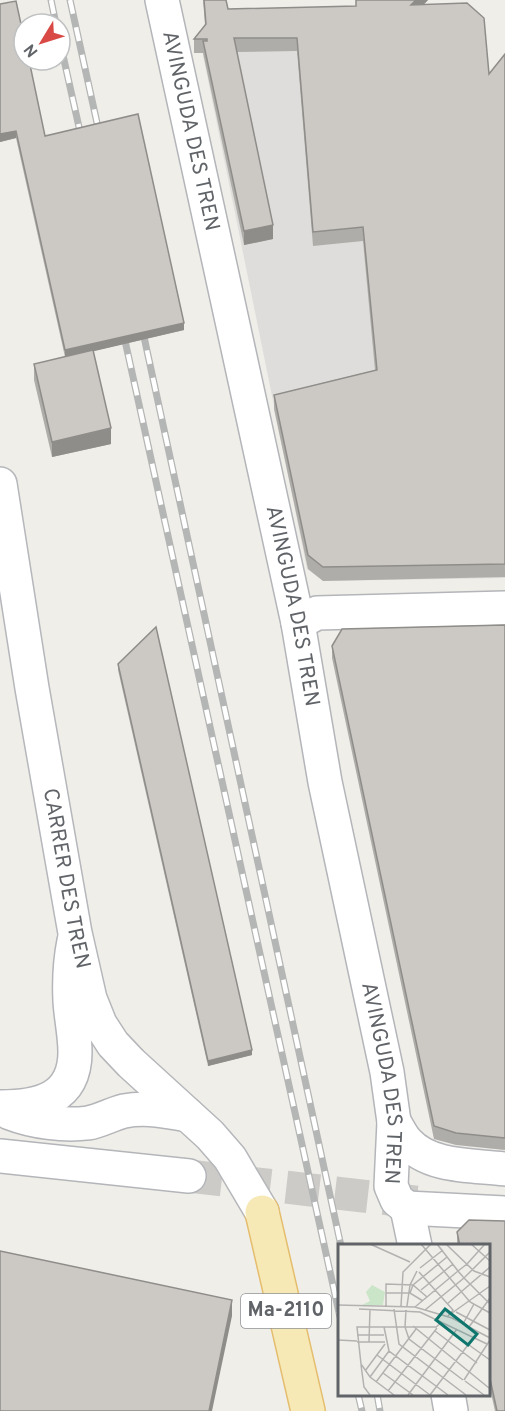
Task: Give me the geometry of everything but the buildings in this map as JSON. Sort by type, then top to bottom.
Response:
[{"type":"main road","name":"Ma-2110","points":[[262,1212],[308,1411]]},
{"type":"street","name":"AVINGUDA DES TREN","points":[[162,0],[298,624],[324,782],[387,1072],[394,1122],[391,1186],[397,1200],[407,1208]]},
{"type":"street","name":"CARRER DES TREN","points":[[0,484],[7,578],[75,933],[90,999],[100,1024],[113,1044],[130,1063],[210,1135],[230,1158],[262,1212]]},
{"type":"street","points":[[298,624],[317,613],[505,608]]},
{"type":"street","points":[[0,1108],[40,1104],[56,1096],[72,1073],[75,1053],[70,999],[70,960],[75,933]]},
{"type":"street","points":[[0,1108],[18,1116],[66,1123],[89,1123],[124,1111],[157,1109],[188,1115]]},
{"type":"street","points":[[394,1122],[406,1142],[423,1155],[441,1162],[505,1169]]},
{"type":"street","points":[[0,1138],[189,1168],[0,1156]]},
{"type":"street","points":[[430,1182],[505,1189]]},
{"type":"street","points":[[415,1244],[407,1208],[505,1214]]},
{"type":"street","points":[[448,1396],[451,1411]]},
{"type":"shaded area","points":[[467,17],[505,249],[505,578],[324,581],[307,569],[203,55],[205,37]]},
{"type":"tunnel","points":[[189,1176],[423,1203]]},
{"type":"railway","points":[[51,0],[54,12]]},
{"type":"railway","points":[[70,0],[101,141]]},
{"type":"railway","points":[[67,72],[83,145]]},
{"type":"railway","points":[[141,323],[341,1244]]},
{"type":"railway","points":[[122,327],[338,1308]]},
{"type":"railway","points":[[358,1396],[362,1411]]},
{"type":"railway","points":[[377,1396],[380,1411]]}]
